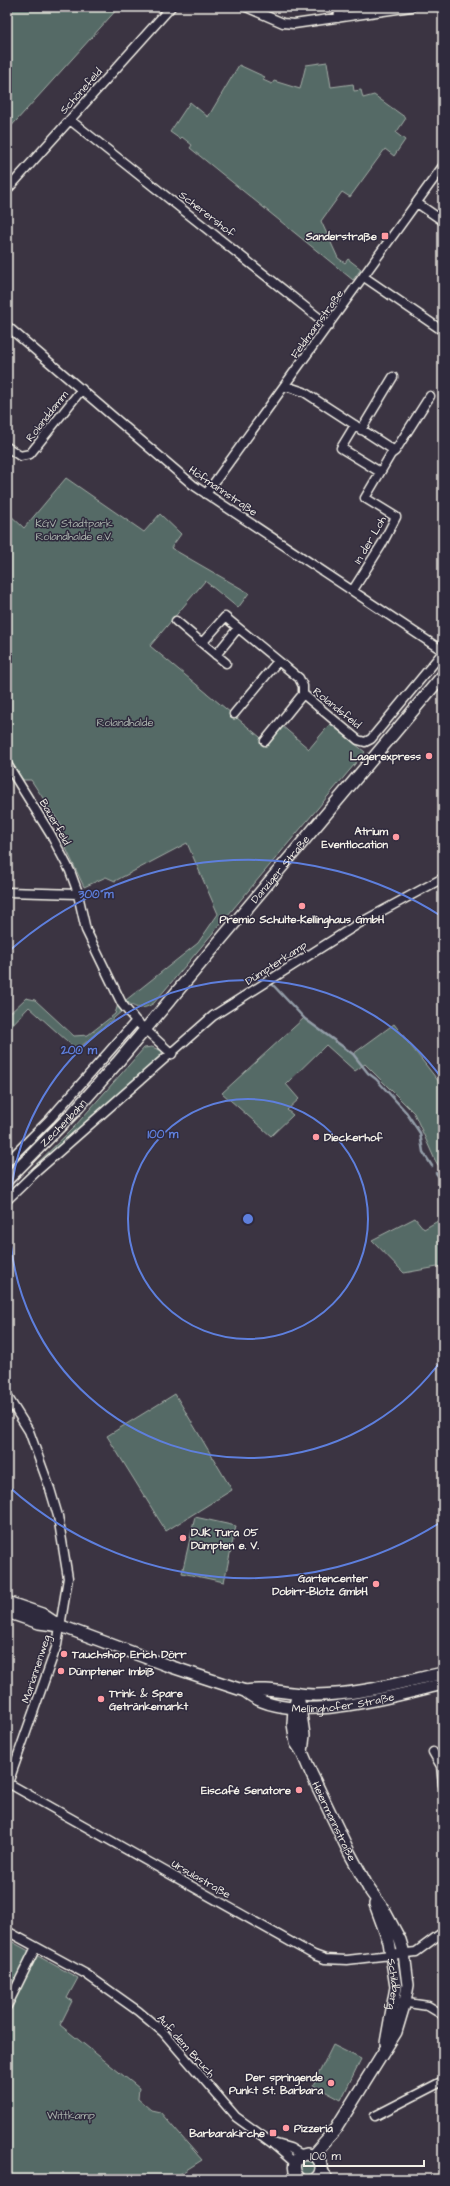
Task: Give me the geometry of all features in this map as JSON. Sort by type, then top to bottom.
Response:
[{"type":"main road","name":"Danziger Straße","points":[[117,1063],[443,675]]},
{"type":"main road","name":"Zechenbahn","points":[[7,1180],[72,1114],[117,1063]]},
{"type":"main road","name":"Mellinghofer Straße","points":[[7,1602],[42,1614],[61,1626],[166,1665],[245,1691],[253,1698],[271,1704],[297,1708],[361,1703],[443,1684]]},
{"type":"main road","name":"Mellinghofer Straße","points":[[7,1612],[39,1623],[61,1626]]},
{"type":"main road","name":"Mellinghofer Straße","points":[[245,1691],[257,1689],[298,1694],[322,1695],[397,1685],[443,1673]]},
{"type":"main road","name":"Heiermannstraße","points":[[298,1694],[297,1708],[293,1724],[296,1743],[302,1752],[311,1774],[346,1845],[370,1889],[393,1925],[404,1953],[408,1985],[400,2002]]},
{"type":"main road","name":"Heiermannstraße","points":[[370,1889],[392,1954]]},
{"type":"main road","name":"Schildberg","points":[[313,2167],[325,2152],[328,2139],[385,2047],[396,2032],[400,2002],[396,1987],[392,1954]]},
{"type":"main road","points":[[296,2178],[313,2167]]},
{"type":"street","name":"Schönefeld","points":[[7,190],[172,7]]},
{"type":"street","points":[[246,7],[289,24],[411,7]]},
{"type":"street","points":[[338,18],[340,7]]},
{"type":"street","name":"Scherershof","points":[[70,120],[329,326]]},
{"type":"street","name":"Feldmannstraße","points":[[206,494],[286,386],[443,166]]},
{"type":"street","points":[[417,203],[443,221]]},
{"type":"street","points":[[364,277],[443,331]]},
{"type":"street","name":"Höfmannstraße","points":[[7,326],[168,464],[206,494],[443,651]]},
{"type":"street","points":[[380,472],[341,448],[358,427],[393,377]]},
{"type":"street","points":[[286,386],[304,392],[395,451]]},
{"type":"street","name":"Rolanddamm","points":[[7,447],[20,456],[30,454],[82,389]]},
{"type":"street","name":"In der Loh","points":[[353,590],[382,544],[396,517],[365,498],[391,454],[395,451],[430,396]]},
{"type":"street","name":"Rolandsfeld","points":[[202,643],[225,617],[302,682],[303,694],[265,741]]},
{"type":"street","points":[[176,621],[226,663]]},
{"type":"street","points":[[216,655],[238,628]]},
{"type":"street","name":"Rolandsfeld","points":[[303,694],[358,740],[365,742],[371,739],[443,651]]},
{"type":"street","points":[[234,714],[278,661]]},
{"type":"street","name":"Bauerfeld","points":[[7,764],[51,835],[72,875],[86,930],[122,1004],[145,1030],[172,1054]]},
{"type":"street","name":"Dümpterkamp","points":[[7,1200],[37,1171],[172,1054],[208,1020],[358,924],[443,878]]},
{"type":"street","points":[[7,892],[78,894]]},
{"type":"street","name":"Zechenbahn","points":[[7,1162],[50,1119],[136,1021]]},
{"type":"street","name":"Mariannenweg","points":[[7,1396],[29,1431],[50,1489],[58,1516],[68,1578],[57,1645],[8,1784]]},
{"type":"street","points":[[433,1752],[441,1766],[443,1785]]},
{"type":"street","name":"Ursulastraße","points":[[8,1784],[314,1955],[325,1959],[347,1960],[392,1954]]},
{"type":"street","name":"Auf dem Bruch","points":[[7,1931],[103,1985],[138,2011],[163,2032],[236,2117],[272,2143],[290,2148],[313,2167]]},
{"type":"street","name":"Schildberg","points":[[392,1954],[416,1952],[443,1932]]},
{"type":"street","points":[[7,2006],[36,1947]]},
{"type":"street","points":[[400,2002],[428,2006],[443,2015]]},
{"type":"street","points":[[376,2116],[443,2081]]},
{"type":"street","points":[[313,2167],[329,2179]]},
{"type":"green space","points":[[7,7],[119,7],[7,131]]},
{"type":"green space","points":[[327,62],[331,87],[353,84],[354,91],[361,90],[363,98],[374,95],[406,118],[396,133],[405,140],[394,156],[385,149],[350,197],[342,192],[321,221],[338,258],[345,263],[348,259],[361,269],[353,280],[190,148],[192,145],[182,137],[180,139],[170,132],[190,102],[208,117],[239,65],[265,77],[263,80],[272,84],[274,81],[300,89],[306,65]]},
{"type":"green space","name":"Rolandhalde","points":[[66,478],[144,532],[160,514],[181,534],[171,548],[249,593],[238,608],[205,581],[150,646],[266,742],[281,725],[309,749],[330,724],[365,752],[154,1003],[143,1008],[133,1006],[126,1000],[198,943],[218,914],[187,843],[115,881],[106,877],[84,887],[63,842],[62,827],[31,780],[23,780],[7,755],[7,512],[24,528]]},
{"type":"green space","points":[[26,998],[35,1000],[74,1036],[88,1035],[115,1014],[118,1004],[122,1011],[77,1050],[29,1007],[7,1030],[7,1016]]},
{"type":"green space","points":[[304,1018],[353,1054],[394,1024],[443,1087],[443,1164],[438,1165],[435,1160],[414,1113],[365,1064],[355,1071],[326,1045],[286,1084],[299,1099],[287,1110],[293,1115],[271,1136],[222,1093]]},
{"type":"green space","points":[[152,1047],[162,1051],[161,1057],[13,1187],[75,1126],[144,1048]]},
{"type":"green space","points":[[415,1218],[424,1229],[443,1218],[443,1266],[404,1273],[372,1240]]},
{"type":"green space","points":[[175,1394],[232,1490],[166,1531],[107,1436]]},
{"type":"green space","points":[[195,1517],[236,1526],[224,1582],[182,1573]]},
{"type":"green space","name":"Wittkamp","points":[[7,1939],[78,1978],[67,1998],[72,2001],[60,2025],[139,2088],[138,2099],[151,2110],[160,2112],[202,2160],[172,2179],[7,2179]]},
{"type":"green space","points":[[333,2045],[361,2059],[341,2100],[313,2085]]},
{"type":"green space","points":[[305,2160],[311,2160],[316,2165],[314,2174],[311,2176],[305,2176],[300,2171],[300,2165]]},
{"type":"waterway","points":[[272,984],[305,1019],[353,1054],[368,1073],[376,1079],[406,1112],[420,1133],[423,1152],[432,1166]]},
{"type":"waterway","points":[[436,1173],[443,1182]]},
{"type":"place","name":"Sanderstraße","points":[[385,236]]},
{"type":"place","name":"Lagerexpress","points":[[429,756]]},
{"type":"place","name":"Atrium Eventlocation","points":[[396,837]]},
{"type":"place","name":"Premio Schulte-Kellinghaus GmbH","points":[[302,906]]},
{"type":"place","name":"Dieckerhof","points":[[316,1137]]},
{"type":"place","name":"DJK Tura 05 Dümpten e. V.","points":[[183,1538]]},
{"type":"place","name":"Gartencenter Dobirr-Blotz GmbH","points":[[376,1584]]},
{"type":"place","name":"Tauchshop Erich Dörr","points":[[64,1654]]},
{"type":"place","name":"Dümptener Imbiß","points":[[61,1671]]},
{"type":"place","name":"Trink & Spare Getränkemarkt","points":[[101,1699]]},
{"type":"place","name":"Eiscafé Senatore","points":[[299,1790]]},
{"type":"place","name":"Der springende Punkt St. Barbara","points":[[331,2083]]},
{"type":"place","name":"Pizzeria","points":[[286,2128]]},
{"type":"place","name":"Barbarakirche","points":[[273,2133]]},
{"type":"park label","name":"KGV Stadtpark Rolandhalde e.V.","points":[[74,529]]}]
